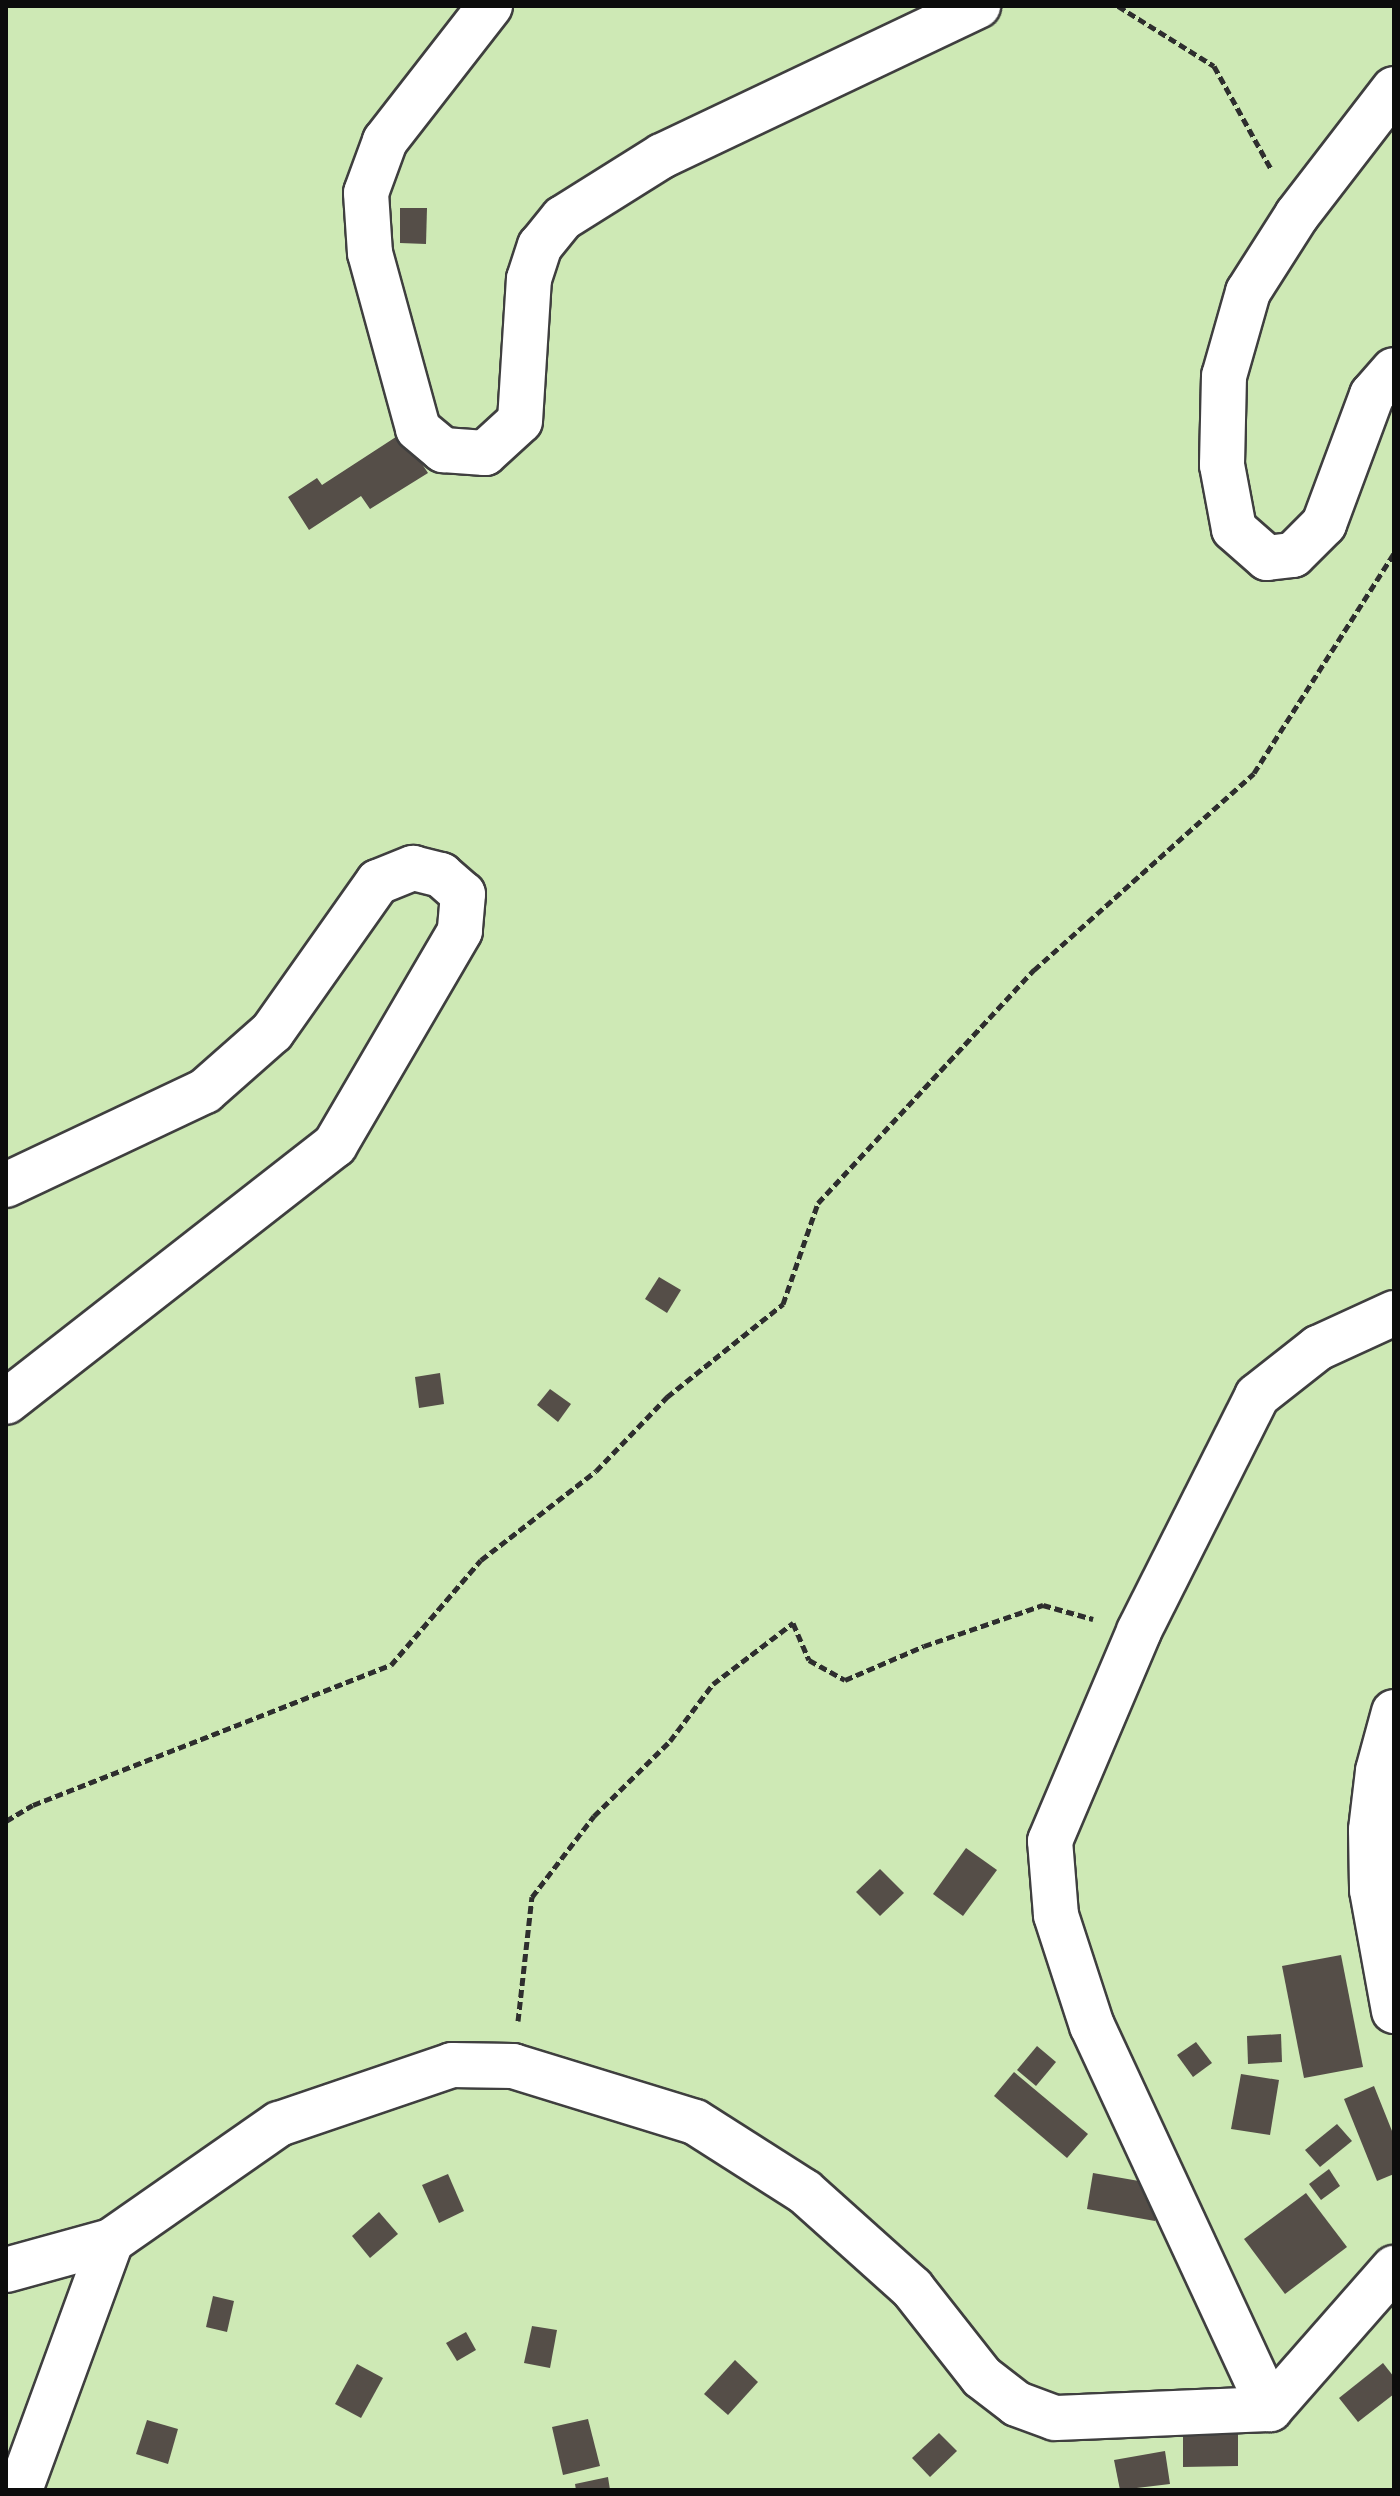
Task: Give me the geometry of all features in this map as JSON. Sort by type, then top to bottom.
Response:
[{"type":"street","points":[[490,6],[385,141],[366,193],[370,253],[418,429],[443,450],[485,453],[520,421],[529,279],[540,246],[563,218],[662,156],[978,6]]},
{"type":"street","points":[[1394,89],[1297,215],[1248,292],[1224,376],[1222,465],[1234,529],[1267,558],[1293,555],[1324,524],[1372,395],[1394,370]]},
{"type":"street","points":[[6,1185],[205,1091],[272,1032],[378,882],[413,868],[441,875],[463,894],[460,931],[335,1145],[6,1402]]},
{"type":"street","points":[[1270,2409],[1092,2026],[1056,1915],[1050,1841],[1139,1631],[1257,1396],[1318,1348],[1394,1313]]},
{"type":"street","points":[[1394,1712],[1378,1771],[1371,1830],[1372,1890],[1394,2011]]},
{"type":"street","points":[[6,2270],[111,2241],[279,2124],[452,2065],[513,2066],[695,2122],[805,2192],[912,2288],[982,2377],[1017,2404],[1055,2418],[1270,2409],[1394,2268]]},
{"type":"street","points":[[20,2490],[111,2241]]},
{"type":"path","points":[[1118,6],[1214,66],[1297,215]]},
{"type":"path","points":[[6,1821],[33,1805],[391,1665],[481,1560],[596,1471],[667,1397],[783,1304],[818,1203],[1034,970],[1254,773],[1394,553]]},
{"type":"path","points":[[513,2066],[532,1897],[594,1816],[670,1741],[713,1684],[793,1623],[809,1660],[845,1680],[924,1646],[1043,1605],[1139,1631]]},
{"type":"green space","points":[[6,6],[1394,6],[1394,2490],[6,2490]]},
{"type":"building","points":[[400,208],[427,208],[426,244],[400,243]]},
{"type":"building","points":[[402,433],[428,473],[370,509],[361,496],[309,530],[288,497],[317,478],[322,485]]},
{"type":"building","points":[[659,1277],[681,1290],[667,1313],[645,1299]]},
{"type":"building","points":[[440,1373],[444,1404],[419,1408],[415,1377]]},
{"type":"building","points":[[550,1389],[571,1404],[558,1422],[537,1405]]},
{"type":"building","points":[[966,1848],[997,1870],[963,1916],[933,1894]]},
{"type":"building","points":[[880,1869],[904,1893],[880,1916],[856,1892]]},
{"type":"building","points":[[1341,1955],[1363,2067],[1304,2078],[1282,1966]]},
{"type":"building","points":[[1281,2034],[1282,2062],[1248,2064],[1247,2036]]},
{"type":"building","points":[[1196,2042],[1212,2063],[1193,2077],[1177,2055]]},
{"type":"building","points":[[1037,2046],[1056,2062],[1036,2086],[1017,2070]]},
{"type":"building","points":[[1014,2072],[1088,2134],[1067,2158],[994,2096]]},
{"type":"building","points":[[1241,2074],[1279,2080],[1270,2135],[1231,2129]]},
{"type":"building","points":[[1374,2086],[1394,2136],[1394,2174],[1377,2181],[1344,2099]]},
{"type":"building","points":[[1337,2124],[1352,2141],[1320,2167],[1305,2150]]},
{"type":"building","points":[[1329,2169],[1340,2186],[1321,2200],[1309,2184]]},
{"type":"building","points":[[1093,2173],[1162,2185],[1155,2221],[1087,2209]]},
{"type":"building","points":[[448,2174],[464,2211],[439,2223],[422,2185]]},
{"type":"building","points":[[1306,2193],[1347,2247],[1285,2294],[1244,2239]]},
{"type":"building","points":[[379,2212],[398,2234],[370,2258],[352,2236]]},
{"type":"building","points":[[213,2296],[234,2301],[227,2332],[206,2327]]},
{"type":"building","points":[[532,2326],[557,2330],[550,2368],[524,2363]]},
{"type":"building","points":[[466,2332],[476,2350],[457,2361],[446,2343]]},
{"type":"building","points":[[735,2360],[758,2382],[728,2415],[704,2394]]},
{"type":"building","points":[[1383,2363],[1394,2377],[1394,2394],[1358,2422],[1339,2398]]},
{"type":"building","points":[[357,2364],[383,2378],[361,2418],[335,2404]]},
{"type":"building","points":[[588,2419],[600,2466],[563,2475],[552,2427]]},
{"type":"building","points":[[147,2420],[178,2429],[168,2464],[136,2454]]},
{"type":"building","points":[[1183,2431],[1238,2431],[1238,2466],[1183,2467]]},
{"type":"building","points":[[939,2433],[957,2451],[930,2477],[912,2458]]},
{"type":"building","points":[[1165,2451],[1170,2484],[1120,2490],[1114,2460]]},
{"type":"building","points":[[608,2477],[610,2490],[576,2490],[575,2484]]}]
